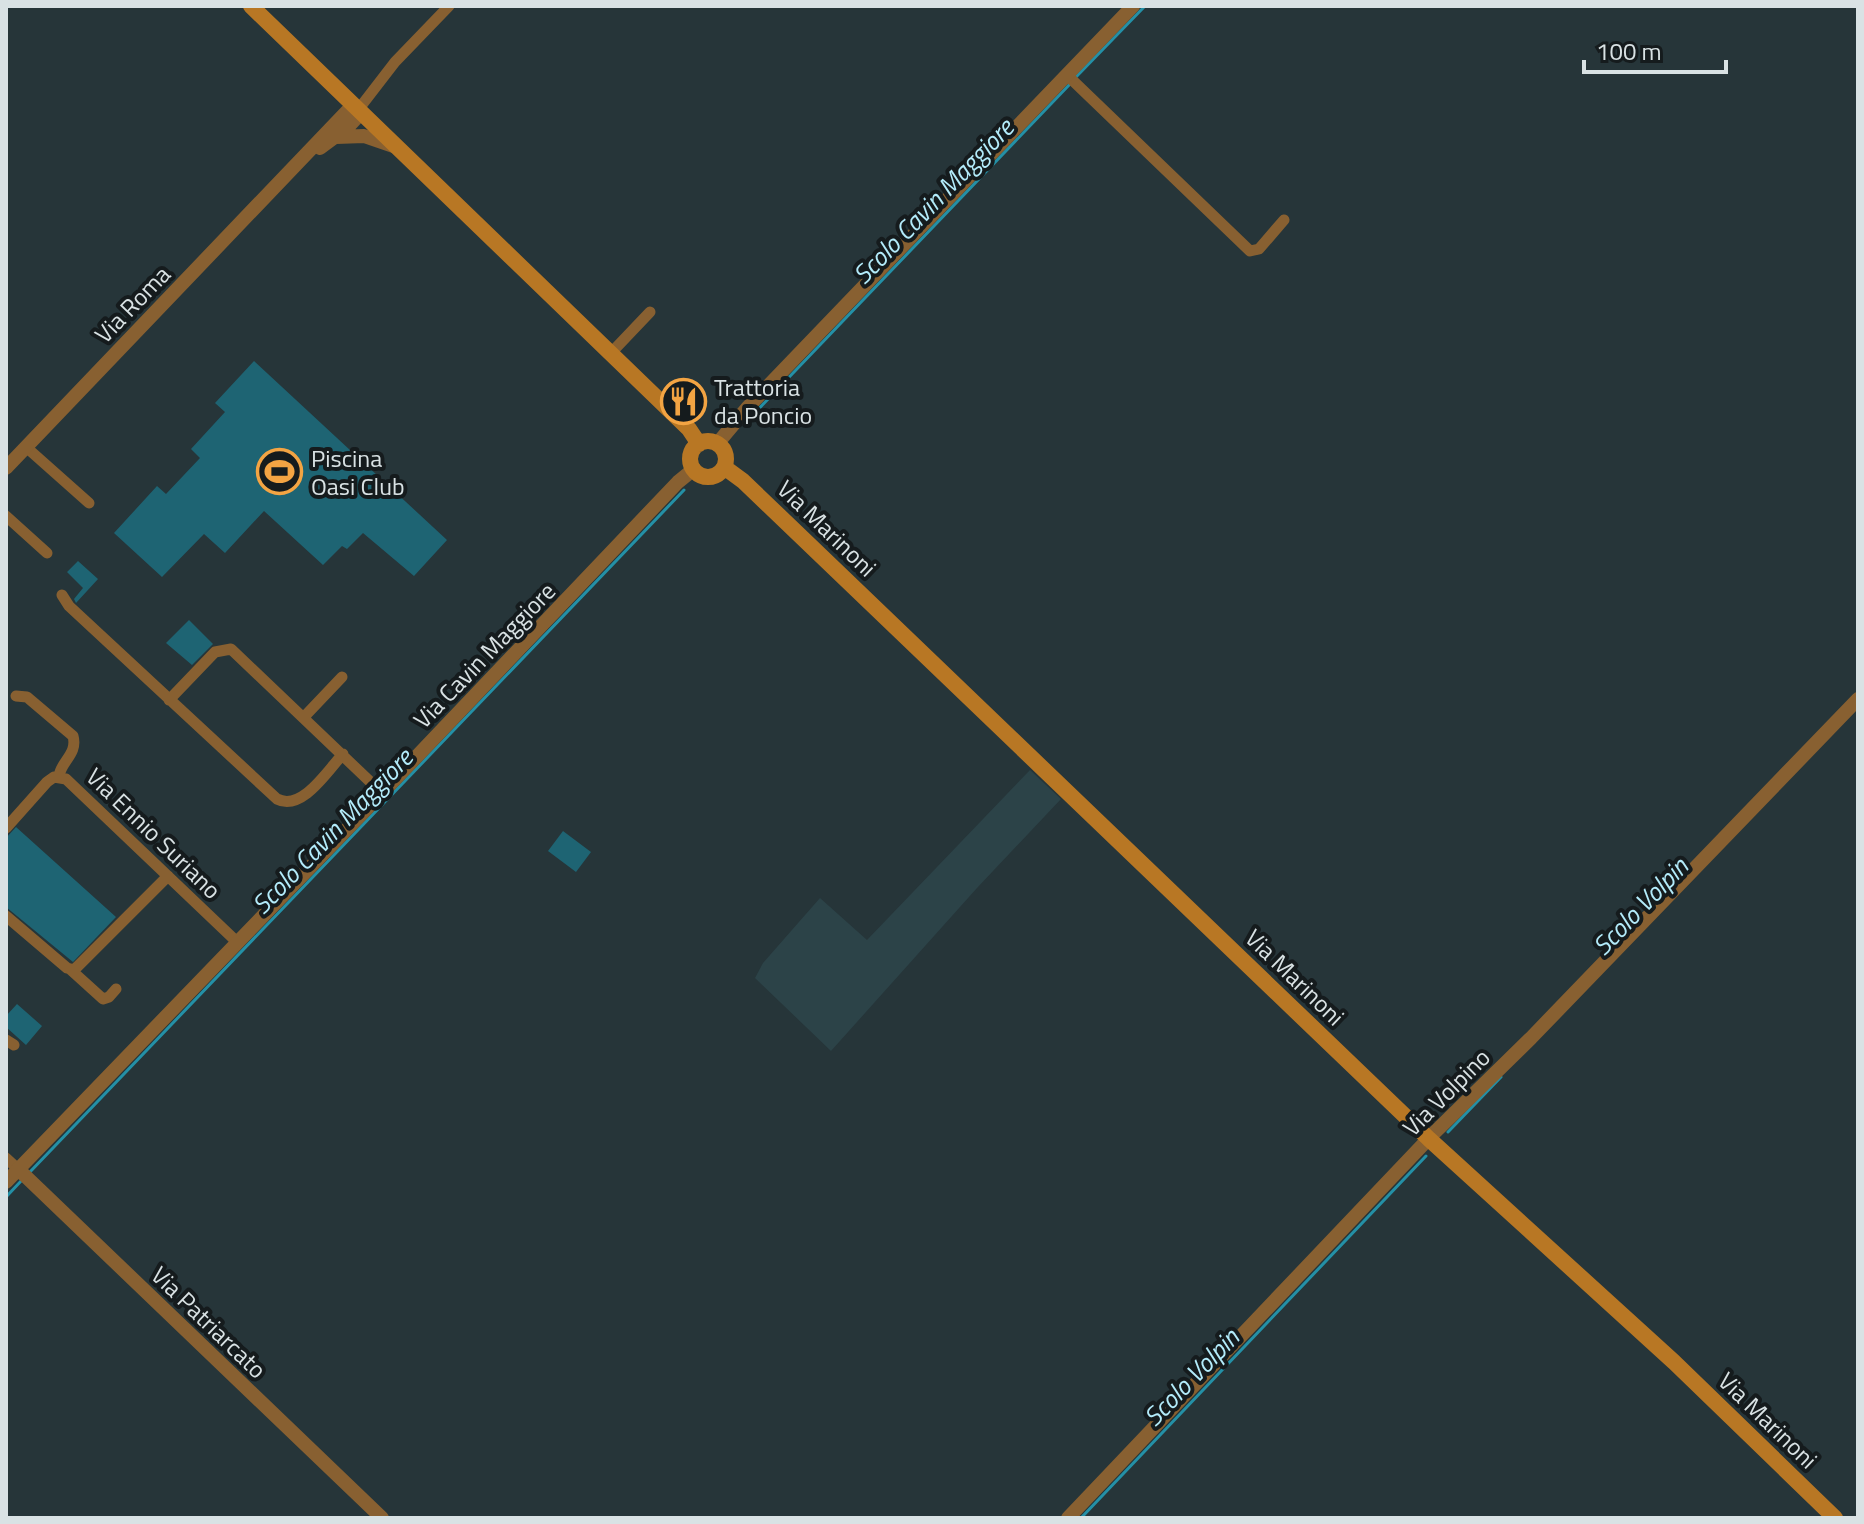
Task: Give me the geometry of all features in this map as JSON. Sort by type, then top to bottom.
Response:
[{"type":"main road","points":[[251,6],[689,429],[699,444]]},
{"type":"main road","points":[[706,441],[717,444],[725,454],[724,467],[718,474],[709,477],[700,475],[690,458],[699,444],[706,441]]},
{"type":"main road","name":"Via Marinoni","points":[[724,467],[743,481],[1429,1139],[1674,1362],[1835,1518]]},
{"type":"street","points":[[291,170],[335,137],[395,62],[449,6]]},
{"type":"street","points":[[717,444],[759,395],[1071,80],[1133,6]]},
{"type":"street","points":[[1071,80],[1250,251],[1259,249],[1284,220]]},
{"type":"street","points":[[291,170],[357,109]]},
{"type":"street","points":[[335,137],[364,136],[396,147]]},
{"type":"street","name":"Via Roma","points":[[6,468],[291,170]]},
{"type":"street","points":[[611,353],[650,312]]},
{"type":"street","points":[[26,447],[89,503]]},
{"type":"street","name":"Via Cavin Maggiore","points":[[6,1182],[24,1174],[237,942],[678,482],[694,469]]},
{"type":"street","points":[[6,516],[47,553]]},
{"type":"street","points":[[62,595],[66,603],[169,700],[283,802],[293,802],[303,796],[343,754]]},
{"type":"street","points":[[169,700],[215,652],[226,648],[237,652],[382,793]]},
{"type":"street","points":[[304,717],[342,677]]},
{"type":"street","points":[[16,696],[27,697],[73,736],[73,750],[60,769],[59,776]]},
{"type":"street","name":"Via Volpino","points":[[1068,1518],[1429,1139],[1858,699]]},
{"type":"street","name":"Via Ennio Suriano","points":[[6,828],[47,782],[59,776],[66,779],[237,942]]},
{"type":"street","points":[[71,970],[168,876]]},
{"type":"street","points":[[6,916],[103,999],[116,989]]},
{"type":"street","name":"Via Patriarcato","points":[[6,1158],[382,1518]]},
{"type":"shaded area","name":"Piscina Oasi Club","points":[[254,361],[447,540],[414,576],[363,533],[347,549],[342,546],[323,565],[264,511],[225,553],[204,534],[162,577],[114,533],[157,486],[166,494],[200,458],[191,449],[225,412],[215,403]]},
{"type":"shaded area","points":[[78,561],[98,579],[76,603],[74,599],[83,588],[67,572]]},
{"type":"shaded area","points":[[189,620],[213,644],[192,665],[166,643]]},
{"type":"shaded area","points":[[1030,770],[1061,799],[831,1051],[755,978],[763,963],[820,898],[867,940]]},
{"type":"shaded area","points":[[16,827],[116,917],[73,962],[6,907],[6,838]]},
{"type":"shaded area","points":[[563,831],[591,852],[576,872],[548,851]]},
{"type":"shaded area","points":[[17,1004],[42,1026],[26,1045],[6,1027],[6,1016]]},
{"type":"waterway","name":"Scolo Cavin Maggiore","points":[[1075,78],[1145,6]]},
{"type":"waterway","name":"Scolo Cavin Maggiore","points":[[747,421],[1070,84]]},
{"type":"waterway","name":"Scolo Cavin Maggiore","points":[[28,1174],[684,490]]},
{"type":"waterway","name":"Scolo Volpin","points":[[1448,1132],[1501,1077]]},
{"type":"waterway","name":"Scolo Volpin","points":[[1081,1518],[1426,1156]]},
{"type":"waterway","name":"Scolo Cavin Maggiore","points":[[6,1197],[22,1180]]},
{"type":"place","name":"Trattoria da Poncio","points":[[683,401]]},
{"type":"place","name":"Piscina Oasi Club","points":[[280,472]]}]
